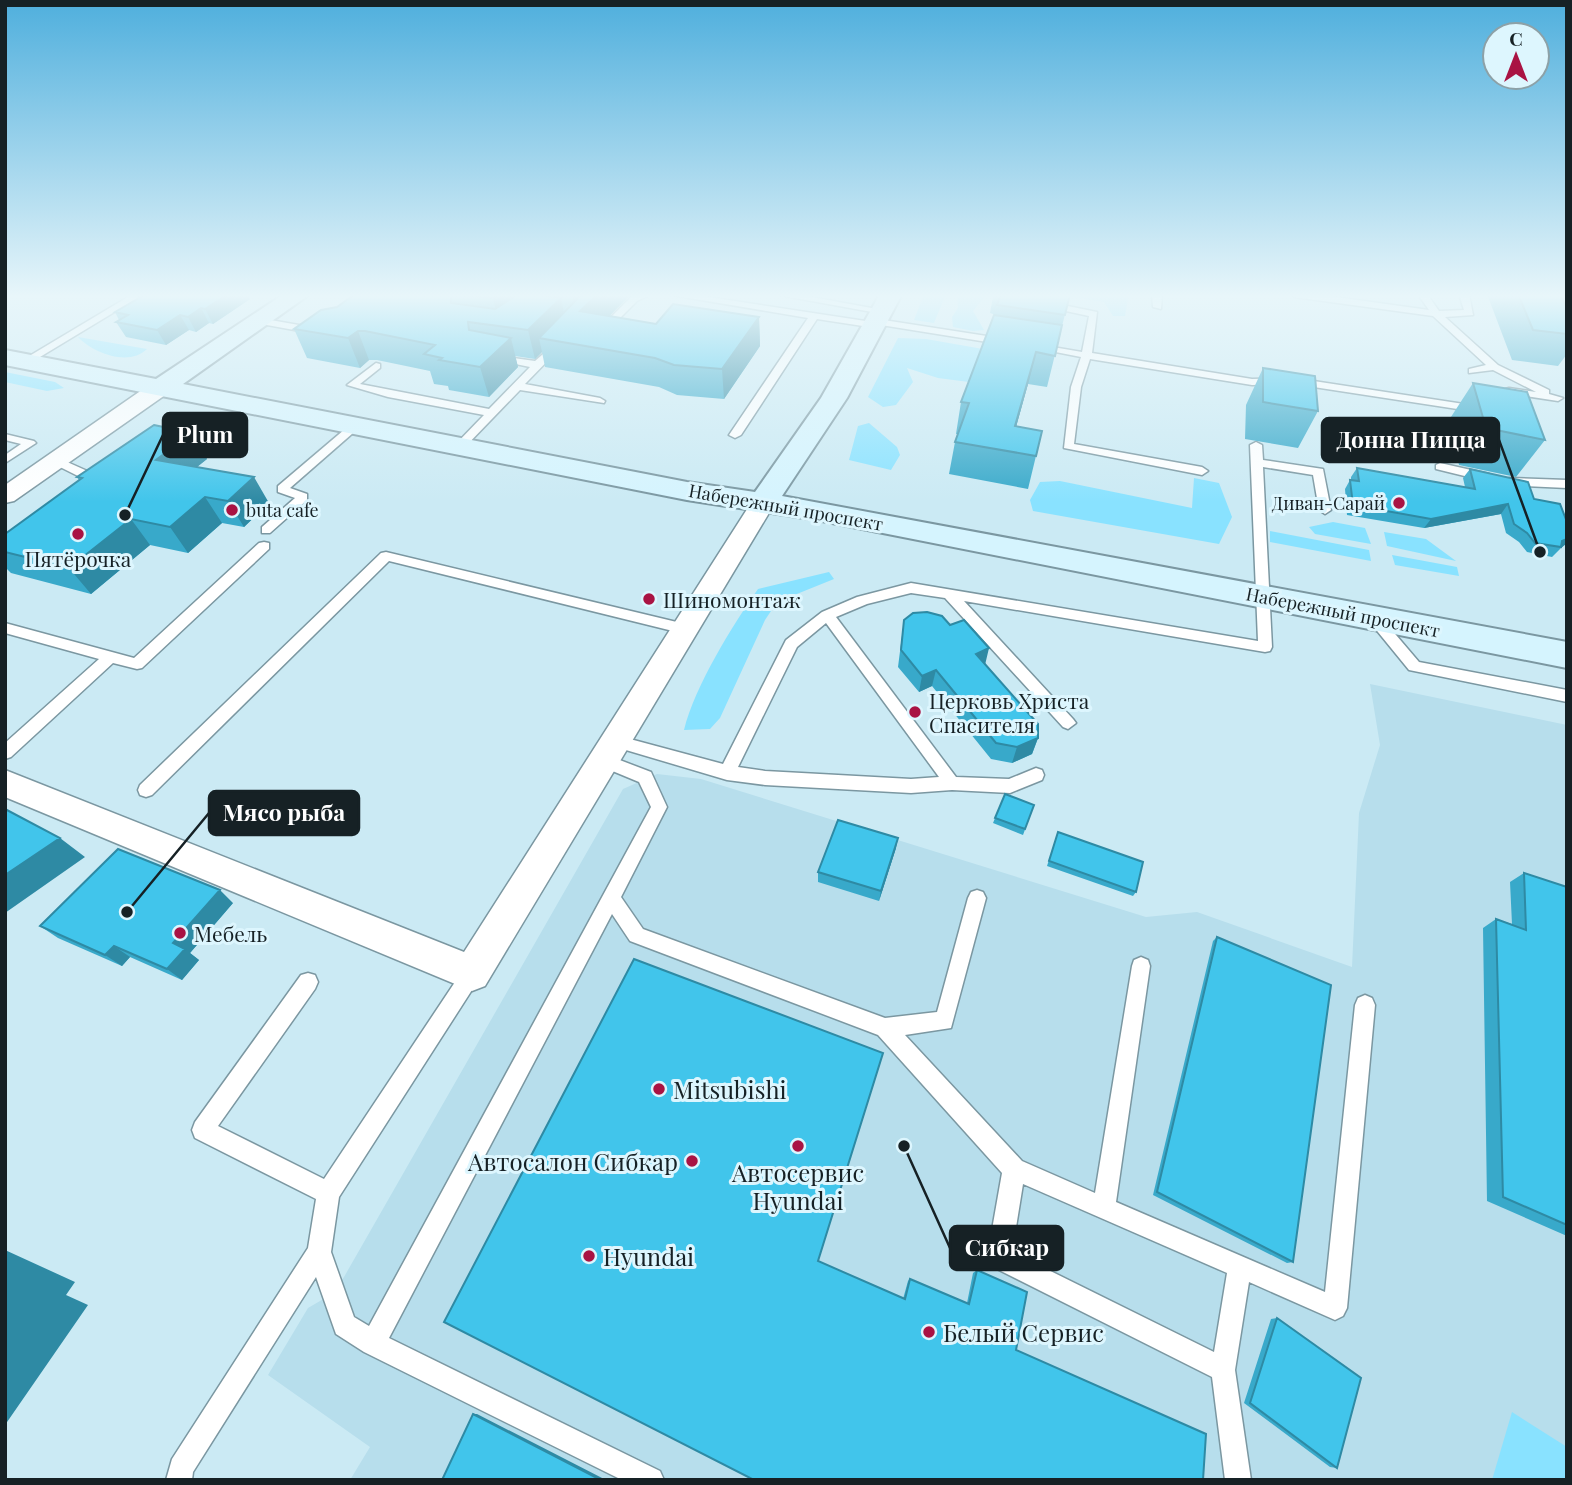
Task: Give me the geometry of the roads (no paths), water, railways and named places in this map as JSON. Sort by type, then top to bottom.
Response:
[{"type":"main road","name":"Набережный проспект","points":[[37,363],[459,447],[1567,655]]},
{"type":"main road","points":[[160,388],[197,363]]},
{"type":"main road","points":[[763,503],[834,398],[854,363]]},
{"type":"street","points":[[5,496],[160,388]]},
{"type":"street","points":[[5,783],[472,973],[763,503]]},
{"type":"lane","points":[[528,363],[538,365]]},
{"type":"lane","points":[[734,435],[782,363]]},
{"type":"lane","points":[[1084,363],[1076,387],[1068,446],[1202,471]]},
{"type":"lane","points":[[1142,363],[1252,382],[1294,381],[1481,410],[1479,398]]},
{"type":"lane","points":[[1490,363],[1563,399]]},
{"type":"lane","points":[[459,447],[538,365]]},
{"type":"lane","points":[[376,366],[352,385],[492,413]]},
{"type":"lane","points":[[1473,371],[1494,367]]},
{"type":"lane","points":[[517,386],[600,401]]},
{"type":"lane","points":[[1490,389],[1563,399]]},
{"type":"lane","points":[[266,530],[303,497],[282,489],[355,426]]},
{"type":"lane","points":[[5,438],[30,443],[5,460]]},
{"type":"lane","points":[[727,773],[791,644],[805,629],[827,615],[896,590],[911,588],[1265,647],[1256,445]]},
{"type":"lane","points":[[56,461],[90,477]]},
{"type":"lane","points":[[1257,463],[1319,472],[1325,510]]},
{"type":"lane","points":[[1440,467],[1520,485],[1567,484]]},
{"type":"lane","points":[[5,628],[137,664],[264,546]]},
{"type":"lane","points":[[146,790],[386,556],[685,629]]},
{"type":"lane","points":[[949,594],[1068,723]]},
{"type":"lane","points":[[827,615],[952,783]]},
{"type":"lane","points":[[1374,618],[1414,666],[1567,696]]},
{"type":"lane","points":[[5,753],[110,657]]},
{"type":"lane","points":[[610,750],[765,778],[911,786],[952,783],[1010,786],[1036,775]]},
{"type":"lane","points":[[373,1343],[659,807],[645,777],[610,750]]},
{"type":"lane","points":[[611,898],[638,935],[885,1028],[1014,1169],[1335,1308],[1365,1005]]},
{"type":"lane","points":[[885,1028],[944,1021],[977,898]]},
{"type":"lane","points":[[1104,1209],[1141,966]]},
{"type":"lane","points":[[179,1480],[181,1468],[319,1252],[328,1193],[472,973]]},
{"type":"lane","points":[[308,982],[203,1130],[328,1193]]},
{"type":"lane","points":[[1014,1169],[999,1258],[1223,1370]]},
{"type":"lane","points":[[319,1252],[345,1325],[373,1343],[651,1480]]},
{"type":"lane","points":[[1238,1480],[1223,1370],[1239,1268]]},
{"type":"place","name":"Диван-Сарай","points":[[1399,503]]},
{"type":"place","name":"buta cafe","points":[[232,510]]},
{"type":"place","name":"Plum","points":[[125,515]]},
{"type":"place","name":"Пятёрочка","points":[[78,534]]},
{"type":"place","name":"Донна Пицца","points":[[1540,552]]},
{"type":"place","name":"Шиномонтаж","points":[[649,599]]},
{"type":"place","name":"Церковь Христа Спасителя","points":[[915,712]]},
{"type":"place","name":"Мясо рыба","points":[[127,912]]},
{"type":"place","name":"Мебель","points":[[180,933]]},
{"type":"place","name":"Mitsubishi","points":[[659,1089]]},
{"type":"place","name":"Автосервис Hyundai","points":[[798,1146]]},
{"type":"place","name":"Сибкар","points":[[904,1146]]},
{"type":"place","name":"Автосалон Сибкар","points":[[692,1161]]},
{"type":"place","name":"Hyundai","points":[[589,1256]]},
{"type":"place","name":"Белый Сервис","points":[[929,1332]]}]
